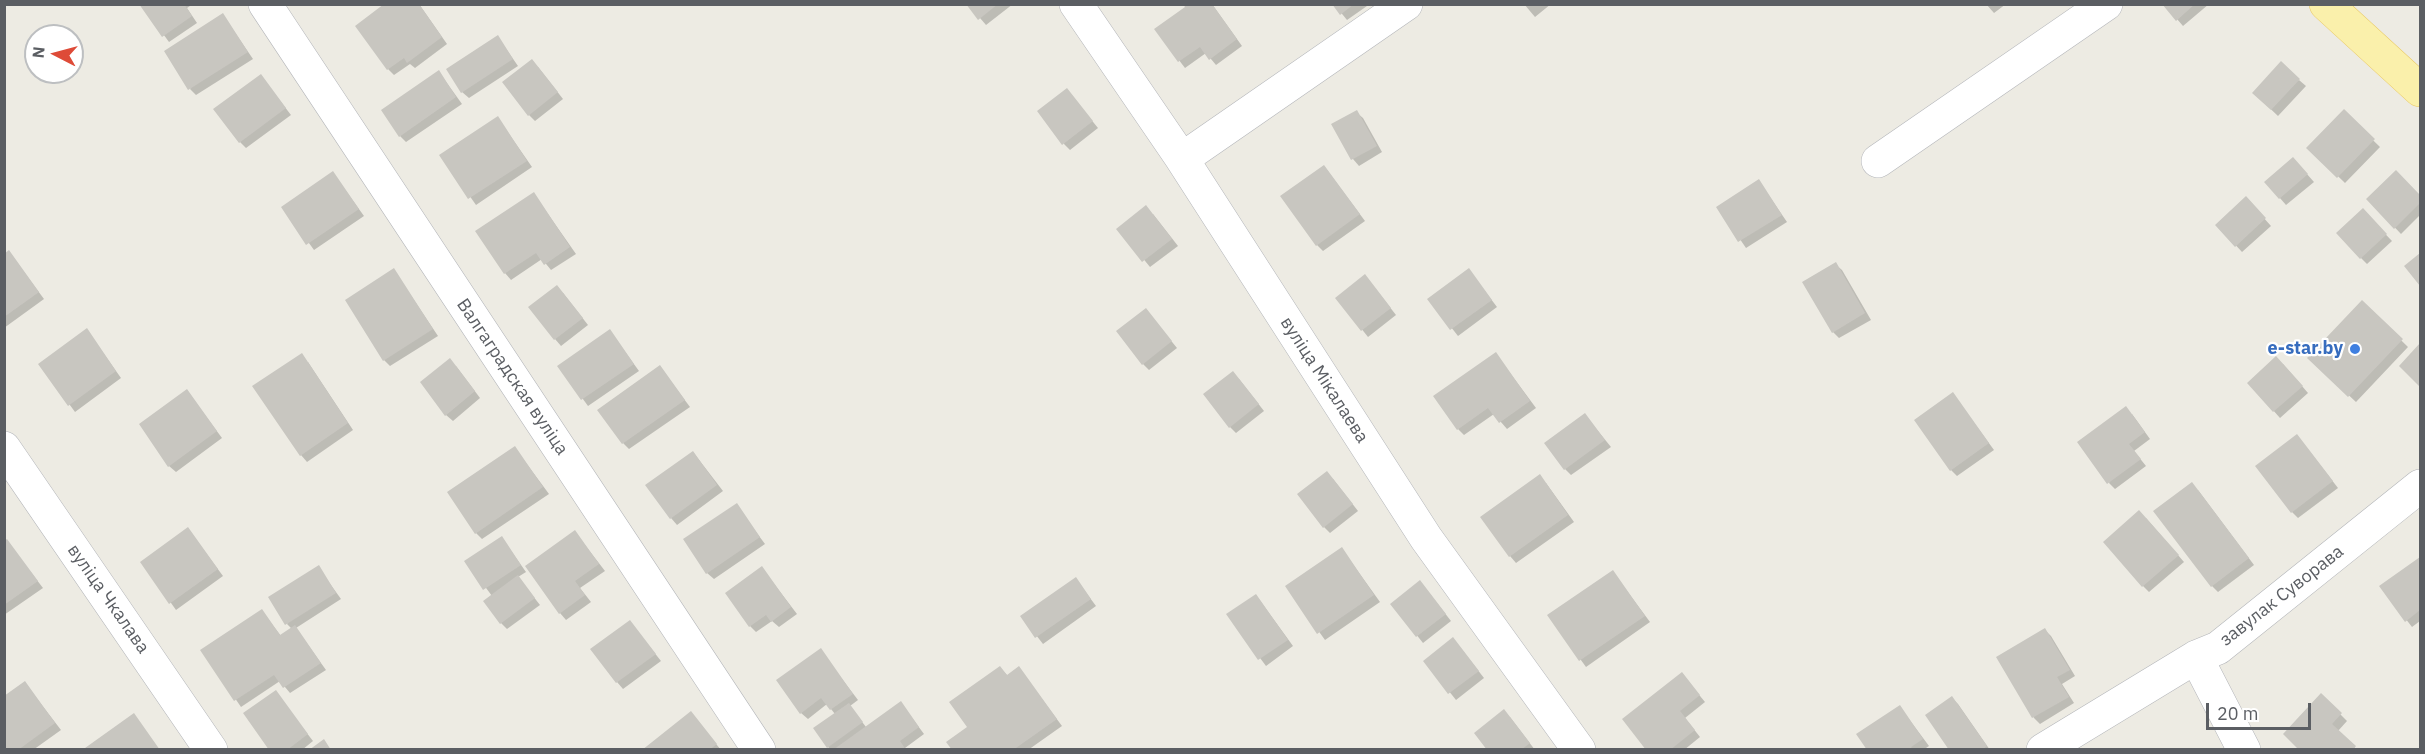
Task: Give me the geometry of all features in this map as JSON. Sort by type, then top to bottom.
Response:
[{"type":"main road","points":[[2326,4],[2421,90]]},
{"type":"street","name":"Валгаградская вуліца","points":[[265,4],[759,750]]},
{"type":"street","name":"вуліца Мікалаева","points":[[1076,4],[1182,159],[1426,538],[1579,750]]},
{"type":"street","points":[[1182,159],[1406,4]]},
{"type":"street","points":[[1878,161],[2106,4]]},
{"type":"street","name":"вуліца Чкалава","points":[[4,448],[212,750]]},
{"type":"street","name":"завулак Суворава","points":[[2043,750],[2196,657],[2218,648],[2421,486]]},
{"type":"street","points":[[2196,657],[2244,750]]},
{"type":"building","points":[[139,4],[184,4],[192,16],[162,37]]},
{"type":"building","points":[[384,4],[419,4],[442,37],[407,63],[404,58],[387,70],[355,26]]},
{"type":"building","points":[[966,4],[998,4],[978,20]]},
{"type":"building","points":[[1183,4],[1212,4],[1237,39],[1209,60],[1200,47],[1178,62],[1154,29],[1185,7]]},
{"type":"building","points":[[1332,4],[1354,4],[1340,15]]},
{"type":"building","points":[[2162,4],[2195,4],[2176,21]]},
{"type":"building","points":[[223,13],[248,52],[188,90],[164,51]]},
{"type":"building","points":[[498,35],[513,59],[461,93],[446,69]]},
{"type":"building","points":[[532,59],[558,92],[528,116],[502,82]]},
{"type":"building","points":[[2281,61],[2300,79],[2271,110],[2252,93]]},
{"type":"building","points":[[439,70],[456,97],[399,137],[381,110]]},
{"type":"building","points":[[261,74],[286,108],[239,143],[213,109]]},
{"type":"building","points":[[1067,88],[1093,121],[1062,145],[1037,111]]},
{"type":"building","points":[[2344,109],[2375,139],[2337,178],[2306,148]]},
{"type":"building","points":[[1357,110],[1377,146],[1351,160],[1331,124]]},
{"type":"building","points":[[498,116],[527,161],[468,199],[439,155]]},
{"type":"building","points":[[2293,157],[2308,174],[2279,199],[2264,182]]},
{"type":"building","points":[[1324,165],[1360,214],[1316,246],[1280,196]]},
{"type":"building","points":[[2396,170],[2420,195],[2420,203],[2394,229],[2366,199]]},
{"type":"building","points":[[333,171],[359,209],[306,245],[281,207]]},
{"type":"building","points":[[1759,179],[1782,215],[1738,242],[1716,207]]},
{"type":"building","points":[[534,192],[570,247],[544,265],[536,253],[504,274],[475,231]]},
{"type":"building","points":[[2246,196],[2266,218],[2235,247],[2215,225]]},
{"type":"building","points":[[1146,205],[1172,239],[1142,262],[1116,229]]},
{"type":"building","points":[[2363,208],[2387,234],[2360,259],[2336,233]]},
{"type":"building","points":[[9,250],[39,292],[4,317],[4,254]]},
{"type":"building","points":[[2420,253],[2420,286],[2404,266]]},
{"type":"building","points":[[1836,262],[1865,313],[1832,333],[1802,282]]},
{"type":"building","points":[[394,268],[433,329],[383,361],[345,300]]},
{"type":"building","points":[[1469,268],[1492,300],[1450,330],[1427,299]]},
{"type":"building","points":[[1365,274],[1391,308],[1361,331],[1335,298]]},
{"type":"building","points":[[557,285],[583,318],[554,340],[528,307]]},
{"type":"building","name":"e-star.by","points":[[2362,300],[2403,339],[2348,397],[2307,358]]},
{"type":"building","points":[[1146,308],[1172,341],[1142,365],[1116,331]]},
{"type":"building","points":[[87,328],[116,371],[68,406],[38,364]]},
{"type":"building","points":[[610,329],[634,364],[581,400],[557,366]]},
{"type":"building","points":[[2420,343],[2420,387],[2399,366]]},
{"type":"building","points":[[1496,352],[1530,401],[1499,423],[1488,408],[1457,430],[1433,396]]},
{"type":"building","points":[[302,353],[348,423],[300,456],[252,386]]},
{"type":"building","points":[[2276,356],[2303,386],[2273,412],[2247,383]]},
{"type":"building","points":[[450,358],[475,391],[445,416],[420,382]]},
{"type":"building","points":[[660,365],[685,400],[622,444],[597,410]]},
{"type":"building","points":[[1233,371],[1259,404],[1229,428],[1203,394]]},
{"type":"building","points":[[187,389],[217,431],[168,467],[139,424]]},
{"type":"building","points":[[1953,392],[1989,443],[1950,471],[1914,420]]},
{"type":"building","points":[[2126,406],[2145,432],[2129,444],[2141,459],[2107,484],[2077,442]]},
{"type":"building","points":[[1585,413],[1605,440],[1564,470],[1544,443]]},
{"type":"building","points":[[2297,434],[2333,481],[2291,513],[2255,466]]},
{"type":"building","points":[[515,446],[543,487],[475,534],[447,492]]},
{"type":"building","points":[[693,451],[717,485],[670,519],[645,485]]},
{"type":"building","points":[[1327,471],[1353,504],[1323,528],[1297,494]]},
{"type":"building","points":[[1540,474],[1568,515],[1509,557],[1480,517]]},
{"type":"building","points":[[2192,482],[2249,558],[2211,587],[2153,511]]},
{"type":"building","points":[[737,503],[760,537],[706,574],[683,539]]},
{"type":"building","points":[[2139,510],[2179,555],[2142,587],[2103,542]]},
{"type":"building","points":[[188,527],[218,569],[169,604],[140,562]]},
{"type":"building","points":[[575,530],[599,564],[575,581],[585,595],[559,614],[525,566]]},
{"type":"building","points":[[502,536],[521,565],[483,590],[464,561]]},
{"type":"building","points":[[7,539],[38,581],[4,605],[4,541]]},
{"type":"building","points":[[1342,547],[1374,595],[1317,634],[1285,586]]},
{"type":"building","points":[[2420,557],[2420,610],[2405,622],[2379,586]]},
{"type":"building","points":[[319,565],[336,593],[285,625],[268,597]]},
{"type":"building","points":[[762,566],[791,607],[771,622],[766,615],[749,627],[725,593]]},
{"type":"building","points":[[1613,570],[1645,616],[1579,661],[1547,615]]},
{"type":"building","points":[[518,575],[535,598],[500,624],[483,601]]},
{"type":"building","points":[[1076,577],[1091,599],[1035,638],[1020,616]]},
{"type":"building","points":[[1420,580],[1446,614],[1416,637],[1390,604]]},
{"type":"building","points":[[1256,594],[1288,640],[1258,660],[1226,614]]},
{"type":"building","points":[[262,609],[280,635],[295,625],[321,663],[283,688],[274,675],[234,701],[200,650]]},
{"type":"building","points":[[630,620],[656,654],[616,683],[590,649]]},
{"type":"building","points":[[2045,628],[2070,670],[2057,677],[2069,697],[2032,718],[1996,657]]},
{"type":"building","points":[[1453,637],[1479,671],[1448,694],[1423,661]]},
{"type":"building","points":[[821,648],[853,694],[830,710],[821,698],[800,714],[776,680]]},
{"type":"building","points":[[1000,666],[1007,675],[1019,666],[1057,719],[1013,750],[952,750],[946,742],[967,727],[949,702]]},
{"type":"building","points":[[1682,672],[1700,695],[1680,711],[1695,730],[1670,750],[1646,750],[1622,719]]},
{"type":"building","points":[[25,681],[55,723],[18,750],[4,750],[4,696]]},
{"type":"building","points":[[276,690],[308,734],[287,750],[269,750],[243,713]]},
{"type":"building","points":[[2321,693],[2342,713],[2332,724],[2356,746],[2353,750],[2299,750],[2283,734]]},
{"type":"building","points":[[1952,696],[1987,746],[1982,750],[1949,750],[1925,715]]},
{"type":"building","points":[[901,701],[919,727],[900,741],[906,750],[833,750]]},
{"type":"building","points":[[849,703],[863,722],[827,748],[813,728]]},
{"type":"building","points":[[1900,705],[1923,739],[1911,747],[1913,750],[1867,750],[1856,734]]},
{"type":"building","points":[[1504,709],[1530,743],[1521,750],[1487,750],[1474,733]]},
{"type":"building","points":[[691,711],[717,744],[709,750],[642,750]]},
{"type":"building","points":[[134,713],[160,750],[86,750],[85,748]]},
{"type":"building","points":[[324,739],[331,750],[309,750]]},
{"type":"place","name":"e-star.by","points":[[2355,349]]}]
